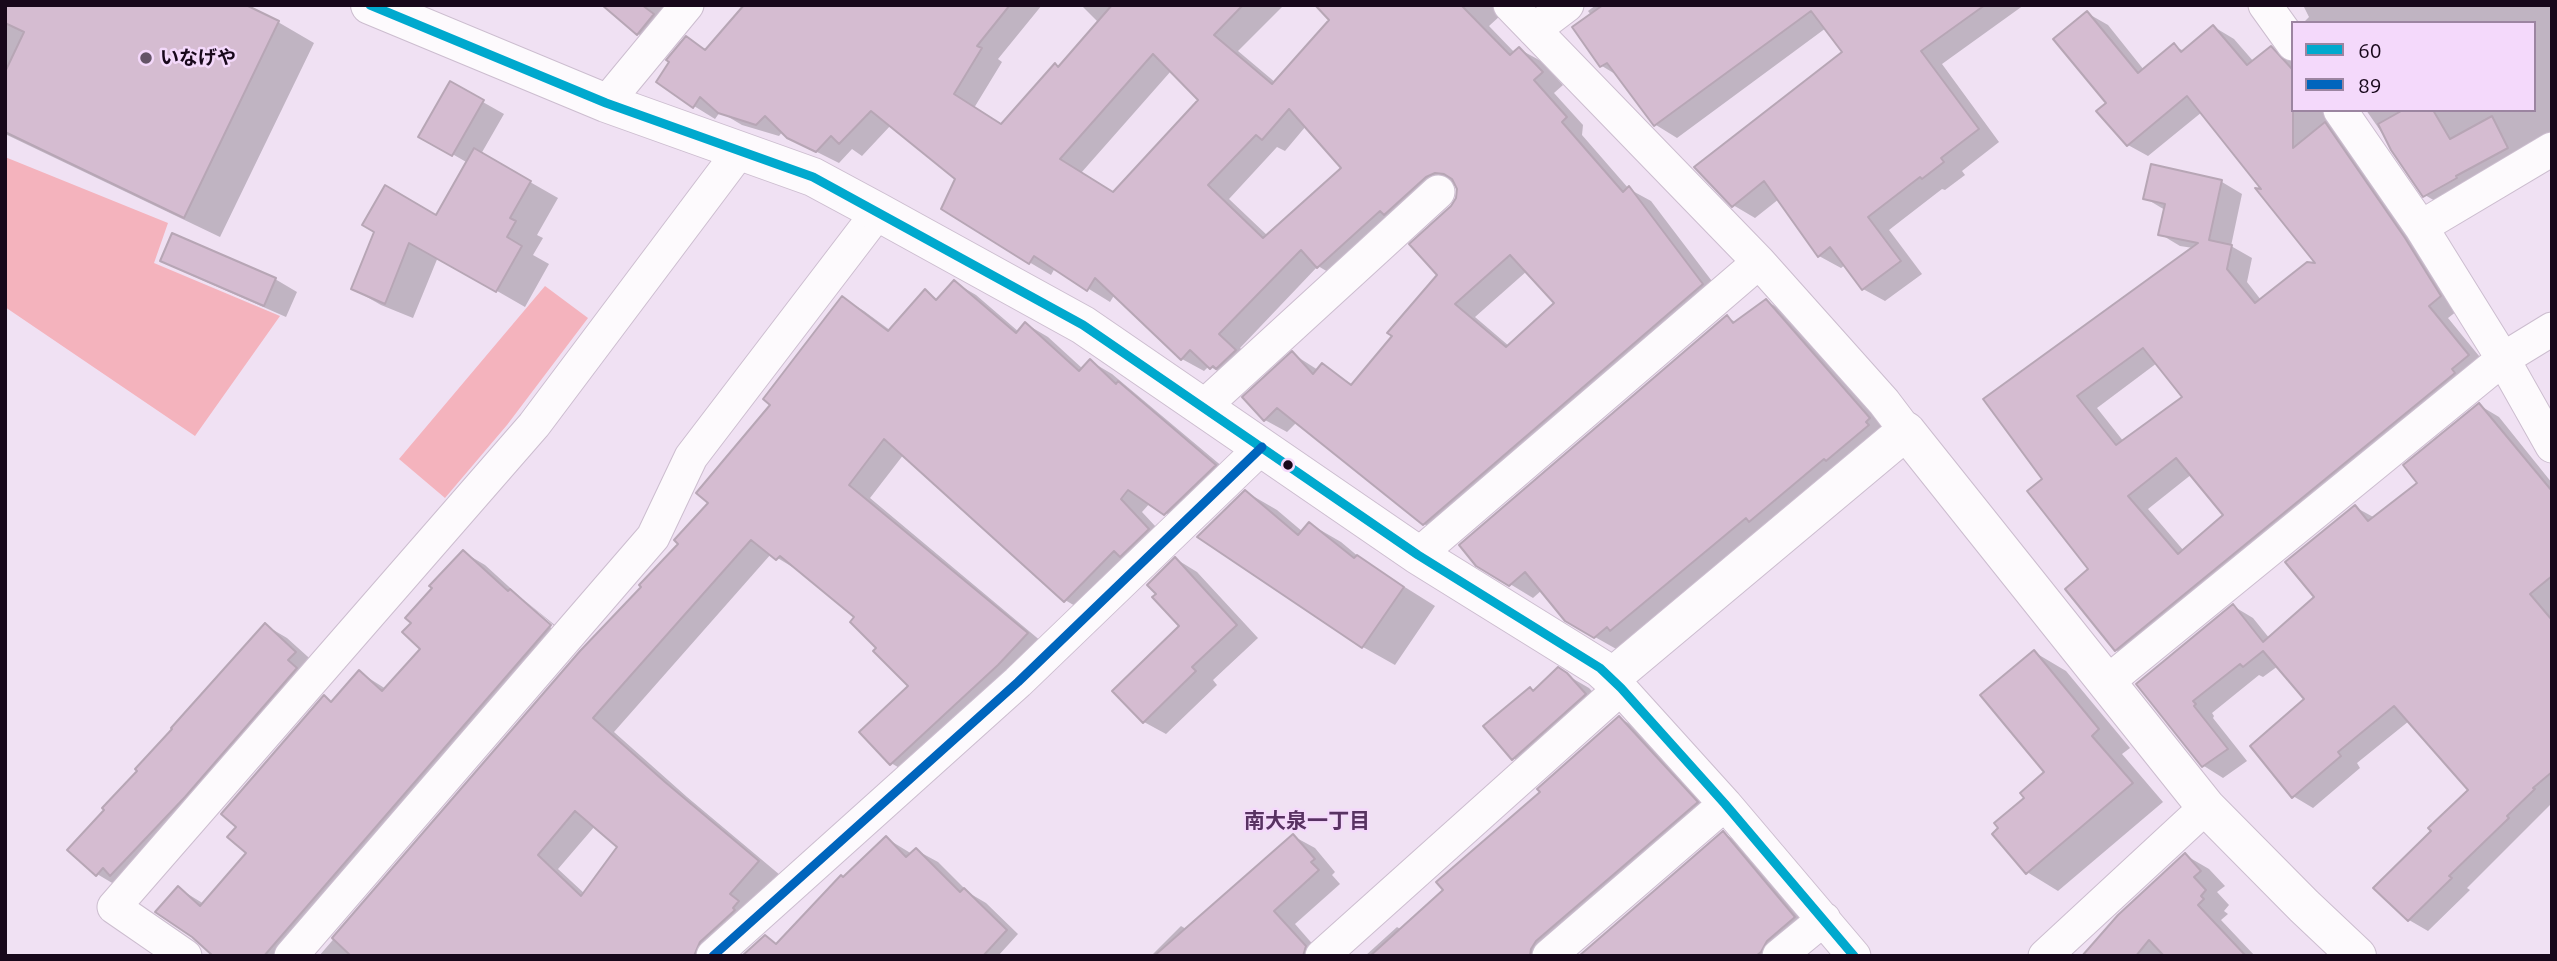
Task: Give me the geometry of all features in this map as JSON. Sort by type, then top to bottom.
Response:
[{"type":"street","points":[[370,5],[606,103],[813,177],[1083,325],[1418,555],[1600,668],[1725,804],[1854,956]]},
{"type":"street","points":[[606,103],[687,5]]},
{"type":"street","points":[[1510,5],[1759,262],[1884,402],[2206,807],[2357,956]]},
{"type":"street","points":[[1534,30],[1567,5]]},
{"type":"street","points":[[2265,5],[2291,41]]},
{"type":"street","points":[[2341,112],[2421,227],[2503,359],[2552,446]]},
{"type":"street","points":[[2421,227],[2552,149]]},
{"type":"street","points":[[185,956],[114,906],[534,425],[739,152]]},
{"type":"street","points":[[1202,408],[1438,192]]},
{"type":"street","points":[[291,956],[653,537],[691,457],[878,212]]},
{"type":"street","points":[[1418,555],[1759,262]]},
{"type":"street","points":[[2106,682],[2503,359],[2552,329]]},
{"type":"street","points":[[1322,956],[1616,683],[1906,431]]},
{"type":"street","points":[[713,956],[1018,682],[1262,447]]},
{"type":"street","points":[[1549,956],[1725,804]]},
{"type":"street","points":[[2045,956],[2206,807]]},
{"type":"street","points":[[1779,956],[1824,919]]},
{"type":"shaded area","points":[[5,157],[168,223],[154,263],[280,316],[195,436],[5,307]]},
{"type":"shaded area","points":[[545,286],[588,318],[507,425],[445,498],[399,459]]},
{"type":"building","points":[[5,5],[246,5],[279,21],[184,218],[5,132],[5,72],[24,32],[5,23]]},
{"type":"building","points":[[602,5],[642,5],[654,14],[637,35]]},
{"type":"building","points":[[744,5],[1010,5],[977,46],[982,48],[954,94],[1001,124],[1055,63],[1058,67],[1112,5],[1243,5],[1214,35],[1272,84],[1329,20],[1315,5],[1461,5],[1510,55],[1519,47],[1543,72],[1534,80],[1567,117],[1562,122],[1623,192],[1629,186],[1703,284],[1423,525],[1277,408],[1264,421],[1242,397],[1292,351],[1313,374],[1322,363],[1351,385],[1392,336],[1387,333],[1437,275],[1409,244],[1451,206],[1457,189],[1452,179],[1435,173],[1426,177],[1384,215],[1380,211],[1317,268],[1301,250],[1219,334],[1236,350],[1216,369],[1213,366],[1210,369],[1190,350],[1181,360],[1095,278],[1087,291],[1034,256],[1029,264],[941,209],[955,179],[871,111],[839,144],[831,136],[816,152],[787,138],[765,116],[756,125],[718,113],[700,97],[693,108],[656,82],[669,62],[666,60],[686,36],[705,50]],"holes":[[[1153,54],[1198,100],[1113,192],[1060,159]],[[1289,109],[1341,168],[1263,238],[1208,185],[1256,135],[1262,140]],[[1510,255],[1554,303],[1506,347],[1455,304]]]},
{"type":"building","points":[[1603,5],[1985,5],[1921,51],[1979,129],[1941,158],[1944,162],[1868,217],[1901,261],[1862,290],[1830,247],[1818,257],[1764,181],[1732,207],[1694,167],[1842,52],[1811,11],[1654,126],[1607,63],[1600,67],[1572,27]]},
{"type":"building","points":[[2087,11],[2138,73],[2174,43],[2181,52],[2213,25],[2247,65],[2271,46],[2291,68],[2293,148],[2325,122],[2405,238],[2441,296],[2429,306],[2469,355],[2452,369],[2455,373],[2115,651],[2065,589],[2088,569],[2027,491],[2042,479],[1983,399],[2198,243],[2158,235],[2165,204],[2143,199],[2151,164],[2222,180],[2209,240],[2232,245],[2227,269],[2255,303],[2307,262],[2315,263],[2255,188],[2261,189],[2187,96],[2127,146],[2096,111],[2106,103],[2053,39]],"holes":[[[2143,348],[2182,397],[2116,445],[2077,396]],[[2176,458],[2223,515],[2178,554],[2128,496]]]},
{"type":"building","points":[[450,81],[484,100],[452,156],[418,137]]},
{"type":"building","points":[[2399,112],[2434,112],[2450,139],[2492,116],[2508,148],[2423,197],[2391,150],[2378,124]]},
{"type":"building","points":[[474,148],[531,181],[510,218],[516,221],[507,237],[522,246],[496,292],[409,243],[385,304],[351,289],[374,232],[362,225],[385,185],[436,215]]},
{"type":"building","points":[[172,233],[276,278],[264,306],[160,261]]},
{"type":"building","points":[[954,280],[1016,333],[1025,322],[1079,371],[1090,359],[1116,384],[1118,381],[1216,465],[1164,515],[1128,490],[1121,499],[1149,529],[1120,557],[1114,551],[1064,602],[884,439],[849,485],[1028,633],[998,665],[890,765],[859,732],[908,686],[873,651],[876,648],[850,622],[854,617],[780,556],[776,560],[751,540],[593,718],[759,861],[730,894],[739,901],[733,908],[735,910],[700,942],[694,956],[351,956],[332,938],[580,651],[678,544],[674,540],[708,503],[696,493],[770,405],[763,399],[842,296],[888,331],[925,289],[936,300]],"holes":[[[575,811],[617,847],[581,896],[538,855]]]},
{"type":"building","points":[[1766,299],[1870,418],[1866,422],[1869,425],[1749,522],[1746,518],[1610,631],[1607,627],[1594,638],[1565,621],[1525,572],[1509,586],[1476,566],[1459,545],[1727,315],[1733,323]]},
{"type":"building","points":[[2479,403],[2552,491],[2552,576],[2530,594],[2552,620],[2552,772],[2533,788],[2535,789],[2507,816],[2509,818],[2449,876],[2452,878],[2408,921],[2373,888],[2431,831],[2428,828],[2468,790],[2394,706],[2338,752],[2341,756],[2292,798],[2250,746],[2304,699],[2263,651],[2243,667],[2240,664],[2193,701],[2196,704],[2194,706],[2228,749],[2202,767],[2136,684],[2233,604],[2263,642],[2314,597],[2285,562],[2355,505],[2368,521],[2417,483],[2403,465]]},
{"type":"building","points":[[1245,490],[1298,535],[1309,522],[1354,558],[1357,555],[1404,587],[1362,648],[1197,537]]},
{"type":"building","points":[[463,550],[551,625],[264,956],[213,956],[192,937],[155,912],[178,886],[200,906],[246,853],[227,837],[236,827],[221,814],[324,695],[331,702],[359,670],[382,691],[420,649],[402,632],[411,623],[405,618],[432,588],[429,586]]},
{"type":"building","points":[[1175,557],[1237,625],[1192,667],[1196,671],[1143,723],[1112,691],[1179,626],[1152,597],[1156,594],[1147,585]]},
{"type":"building","points":[[265,623],[296,652],[288,660],[297,668],[185,797],[110,876],[103,868],[96,876],[67,850]]},
{"type":"building","points":[[2034,650],[2099,729],[2092,736],[2133,783],[2026,874],[1992,834],[1998,828],[1994,823],[2024,798],[2020,793],[2044,772],[1980,695]]},
{"type":"building","points":[[1558,667],[1586,694],[1512,760],[1483,726],[1530,687],[1533,691]]},
{"type":"building","points":[[1619,716],[1698,802],[1536,941],[1530,956],[1370,956],[1443,890],[1436,882],[1540,792],[1537,789]]},
{"type":"building","points":[[1723,831],[1795,917],[1767,941],[1761,952],[1756,956],[1579,956]]},
{"type":"building","points":[[1293,834],[1315,859],[1311,862],[1319,870],[1274,911],[1306,946],[1303,956],[1154,956]]},
{"type":"building","points":[[886,836],[906,857],[916,848],[960,892],[964,888],[1007,930],[983,956],[742,956],[765,935],[776,944],[841,875],[843,877]]},
{"type":"building","points":[[2185,853],[2201,871],[2194,877],[2206,890],[2201,896],[2204,899],[2198,905],[2246,956],[2164,956],[2149,940],[2136,956],[2082,956],[2118,915]]},
{"type":"transit line","name":"60","points":[[370,5],[606,103],[813,177],[1083,325],[1418,555],[1600,668],[1725,804],[1854,956]]},
{"type":"transit line","name":"89","points":[[713,956],[1018,682],[1262,447]]},
{"type":"place","name":"いなげや","points":[[146,58]]},
{"type":"district","name":"南大泉一丁目","points":[[1307,821]]}]
